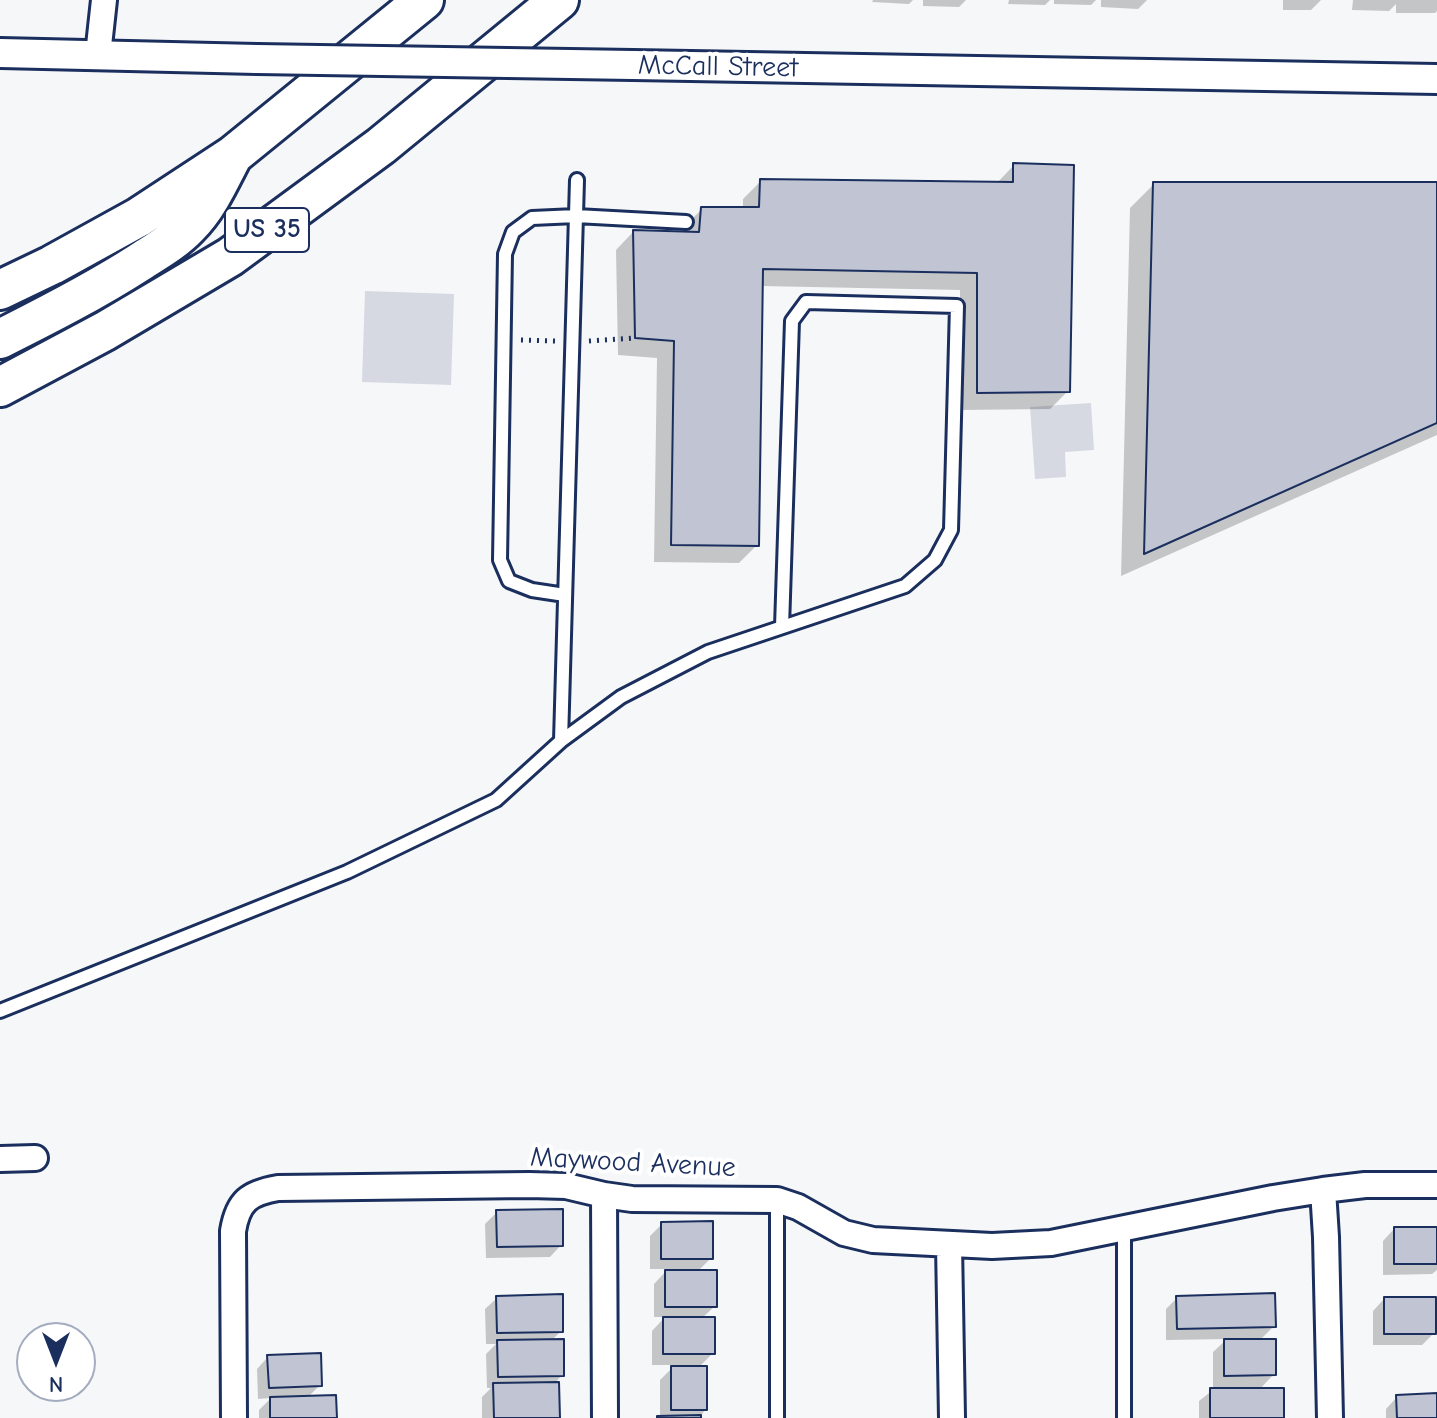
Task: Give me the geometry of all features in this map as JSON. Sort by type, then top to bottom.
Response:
[{"type":"highway","name":"US 35","points":[[0,290],[139,217],[232,156],[424,0]]},
{"type":"highway","name":"US 35","points":[[0,387],[105,331],[230,257],[381,146],[559,0]]},
{"type":"highway","points":[[0,339],[105,284],[171,243],[190,226],[208,202],[232,156]]},
{"type":"street","points":[[98,55],[104,0]]},
{"type":"street","name":"McCall Street","points":[[0,53],[1437,79]]},
{"type":"street","points":[[0,1159],[35,1158]]},
{"type":"street","name":"Maywood Avenue","points":[[234,1418],[233,1231],[236,1213],[246,1199],[260,1191],[278,1188],[566,1186],[632,1199],[777,1200],[798,1207],[844,1233],[873,1240],[992,1246],[1051,1243],[1323,1190],[1365,1185],[1437,1185]]},
{"type":"street","points":[[1323,1190],[1330,1418]]},
{"type":"street","points":[[604,1195],[605,1418]]},
{"type":"street","points":[[949,1244],[952,1418]]},
{"type":"lane","points":[[561,741],[577,180]]},
{"type":"lane","points":[[565,595],[532,590],[509,581],[500,560],[505,254],[513,232],[532,218],[576,216],[686,222]]},
{"type":"lane","points":[[0,1011],[347,872],[496,800],[561,741],[621,697],[708,652],[905,586],[935,560],[951,530],[957,306],[806,302],[792,321],[782,627]]},
{"type":"lane","points":[[777,1200],[777,1418]]},
{"type":"lane","points":[[1124,1228],[1124,1418]]},
{"type":"shaded area","points":[[365,291],[454,294],[451,385],[362,382]]},
{"type":"shaded area","points":[[1091,403],[1094,450],[1065,452],[1066,477],[1035,479],[1030,407]]},
{"type":"building","points":[[1013,163],[1074,165],[1070,392],[977,393],[977,273],[763,269],[759,546],[671,545],[674,341],[635,338],[633,230],[699,232],[701,207],[759,207],[760,179],[1013,182]]},
{"type":"building","points":[[1153,182],[1437,182],[1437,423],[1144,554]]},
{"type":"building","points":[[563,1209],[563,1246],[497,1247],[496,1210]]},
{"type":"building","points":[[713,1221],[713,1259],[661,1259],[661,1222]]},
{"type":"building","points":[[1394,1227],[1437,1227],[1437,1264],[1394,1264]]},
{"type":"building","points":[[665,1270],[717,1270],[717,1307],[665,1307]]},
{"type":"building","points":[[1275,1293],[1276,1327],[1177,1329],[1176,1296]]},
{"type":"building","points":[[563,1294],[563,1332],[497,1333],[496,1296]]},
{"type":"building","points":[[1384,1297],[1436,1297],[1436,1334],[1384,1334]]},
{"type":"building","points":[[663,1317],[715,1317],[715,1354],[663,1354]]},
{"type":"building","points":[[564,1339],[564,1376],[498,1377],[497,1340]]},
{"type":"building","points":[[1224,1339],[1276,1339],[1276,1375],[1224,1376]]},
{"type":"building","points":[[321,1353],[322,1386],[269,1388],[267,1355]]},
{"type":"building","points":[[671,1366],[707,1366],[707,1410],[671,1410]]},
{"type":"building","points":[[559,1382],[560,1418],[494,1418],[493,1383]]},
{"type":"building","points":[[1210,1388],[1284,1388],[1284,1418],[1210,1418]]},
{"type":"building","points":[[1437,1393],[1437,1418],[1397,1418],[1396,1395]]},
{"type":"building","points":[[336,1395],[337,1418],[270,1418],[270,1397]]},
{"type":"building","points":[[701,1415],[701,1418],[657,1418],[657,1416]]}]
